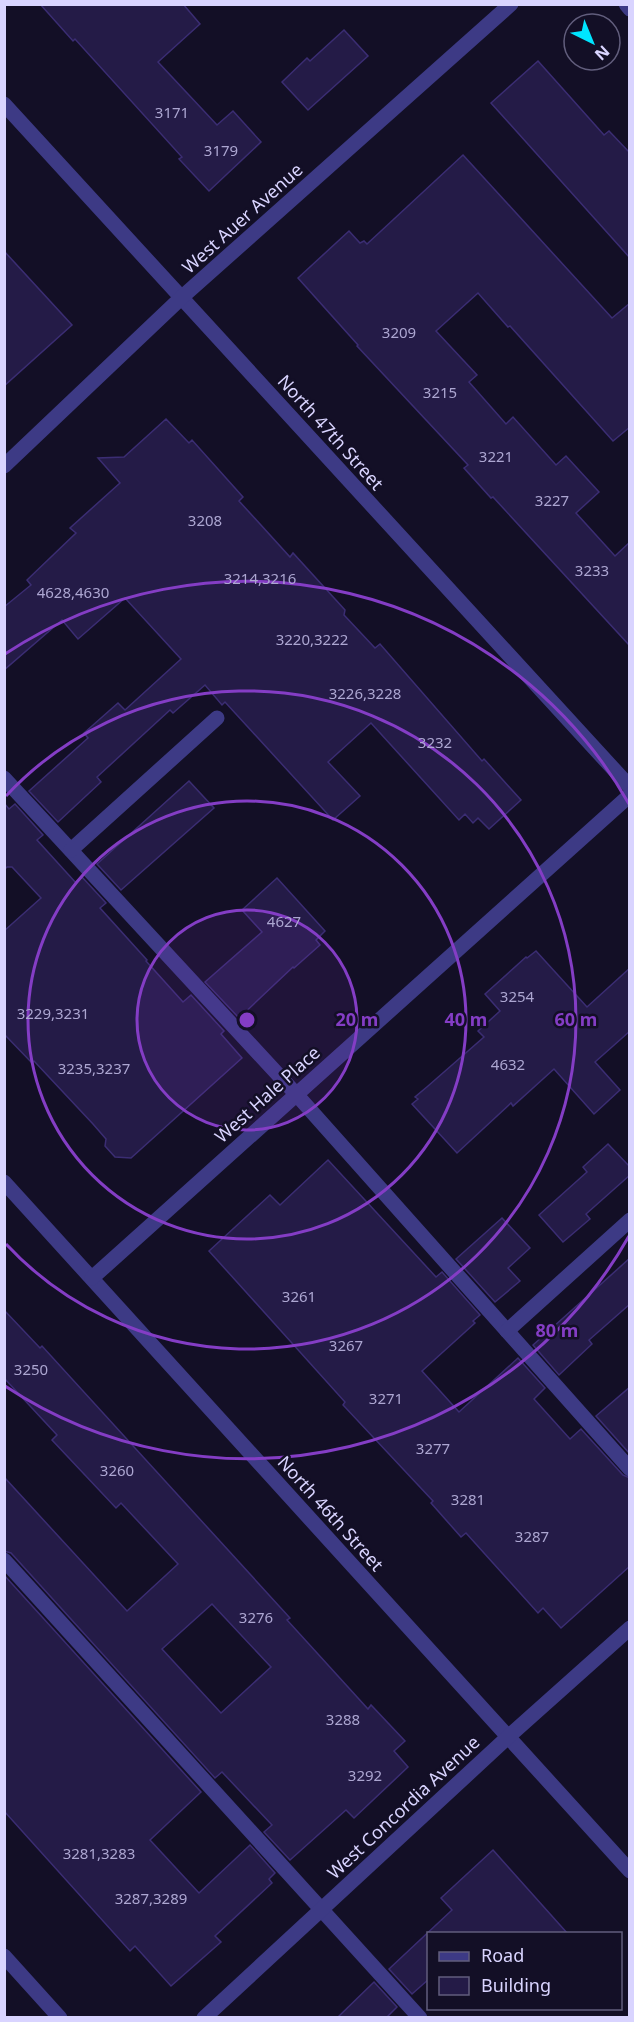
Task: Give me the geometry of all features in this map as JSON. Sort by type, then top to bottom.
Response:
[{"type":"street","name":"West Auer Avenue","points":[[4,466],[182,298],[511,4]]},
{"type":"street","points":[[626,4],[630,9]]},
{"type":"street","name":"North 47th Street","points":[[4,104],[630,787]]},
{"type":"street","points":[[71,850],[217,718]]},
{"type":"street","points":[[4,778],[296,1094],[630,1469]]},
{"type":"street","name":"West Hale Place","points":[[92,1278],[630,795]]},
{"type":"street","name":"North 46th Street","points":[[4,1182],[630,1870]]},
{"type":"street","points":[[507,1331],[630,1221]]},
{"type":"street","points":[[4,1560],[420,2018]]},
{"type":"street","name":"West Concordia Avenue","points":[[204,2018],[508,1737],[630,1628]]},
{"type":"street","points":[[4,1956],[60,2018]]},
{"type":"building","points":[[40,4],[183,4],[200,24],[158,62],[217,125],[233,111],[261,142],[209,191],[179,159],[182,157],[75,39],[73,41]]},
{"type":"building","points":[[344,30],[368,56],[308,110],[282,82],[307,58],[310,61]]},
{"type":"building","points":[[538,61],[604,135],[609,131],[630,153],[630,258],[491,103]]},
{"type":"building","points":[[463,155],[612,318],[630,303],[630,427],[613,441],[478,293],[436,331],[477,375],[469,382],[506,424],[513,417],[556,465],[566,456],[599,492],[576,513],[615,556],[630,542],[630,646],[493,497],[491,498],[464,468],[468,465],[357,346],[298,278],[349,231],[360,243],[364,241],[367,244]]},
{"type":"building","points":[[4,251],[72,325],[4,386]]},
{"type":"building","points":[[166,419],[189,443],[192,440],[243,497],[239,501],[290,557],[293,553],[345,610],[344,615],[375,648],[380,644],[482,761],[484,759],[521,800],[489,829],[478,818],[473,823],[465,814],[459,820],[371,723],[328,762],[360,796],[333,820],[225,702],[222,705],[205,685],[173,713],[170,710],[97,777],[101,782],[58,822],[29,791],[88,738],[84,733],[118,703],[125,710],[181,659],[125,598],[78,639],[62,620],[4,670],[4,607],[31,585],[27,580],[76,533],[70,528],[120,483],[98,458],[124,457]]},
{"type":"building","points":[[189,781],[214,808],[121,890],[97,864]]},
{"type":"building","points":[[4,803],[9,809],[15,804],[43,835],[37,840],[76,883],[82,877],[106,903],[100,908],[146,961],[183,1002],[191,995],[224,1031],[221,1034],[242,1058],[131,1158],[115,1157],[105,1146],[106,1139],[93,1124],[34,1061],[32,1063],[4,1034],[4,931],[41,898],[12,867],[4,870]]},
{"type":"building","points":[[277,878],[325,931],[316,940],[320,945],[239,1018],[205,982],[262,932],[242,910]]},
{"type":"building","points":[[536,951],[587,1007],[630,968],[630,1031],[595,1062],[620,1090],[594,1114],[554,1069],[513,1106],[511,1103],[457,1153],[412,1104],[418,1099],[415,1097],[484,1037],[478,1031],[500,1011],[485,994],[526,957]]},
{"type":"building","points":[[608,1144],[630,1167],[630,1175],[586,1214],[590,1219],[563,1242],[539,1215],[587,1172],[583,1167]]},
{"type":"building","points":[[328,1160],[436,1277],[442,1272],[480,1315],[473,1321],[475,1323],[422,1371],[459,1412],[518,1358],[545,1388],[534,1399],[570,1439],[581,1429],[623,1475],[630,1478],[630,1566],[561,1628],[543,1608],[538,1613],[466,1533],[461,1537],[431,1503],[433,1501],[343,1405],[345,1402],[209,1251],[270,1195],[280,1205]]},
{"type":"building","points":[[502,1218],[530,1248],[508,1268],[520,1281],[495,1302],[456,1259]]},
{"type":"building","points":[[630,1258],[630,1304],[589,1340],[592,1344],[559,1375],[533,1345]]},
{"type":"building","points":[[4,1310],[40,1348],[42,1346],[290,1618],[287,1620],[368,1709],[371,1705],[405,1741],[394,1751],[408,1767],[354,1818],[346,1810],[290,1860],[264,1832],[272,1825],[222,1772],[215,1778],[11,1553],[4,1551],[4,1477],[127,1611],[178,1564],[121,1503],[116,1508],[52,1440],[57,1435],[4,1378]],"holes":[[[212,1604],[271,1667],[221,1713],[162,1649]]]},
{"type":"building","points":[[630,1387],[630,1454],[596,1416]]},
{"type":"building","points":[[4,1575],[201,1792],[150,1840],[199,1893],[250,1845],[275,1873],[269,1879],[272,1883],[215,1936],[221,1942],[171,1986],[135,1946],[130,1951],[4,1811]]},
{"type":"building","points":[[493,1850],[566,1932],[429,1932],[452,1910],[441,1898]]},
{"type":"building","points":[[427,1933],[427,1981],[412,1994],[389,1969]]},
{"type":"building","points":[[374,1982],[397,2007],[386,2018],[337,2018]]}]
